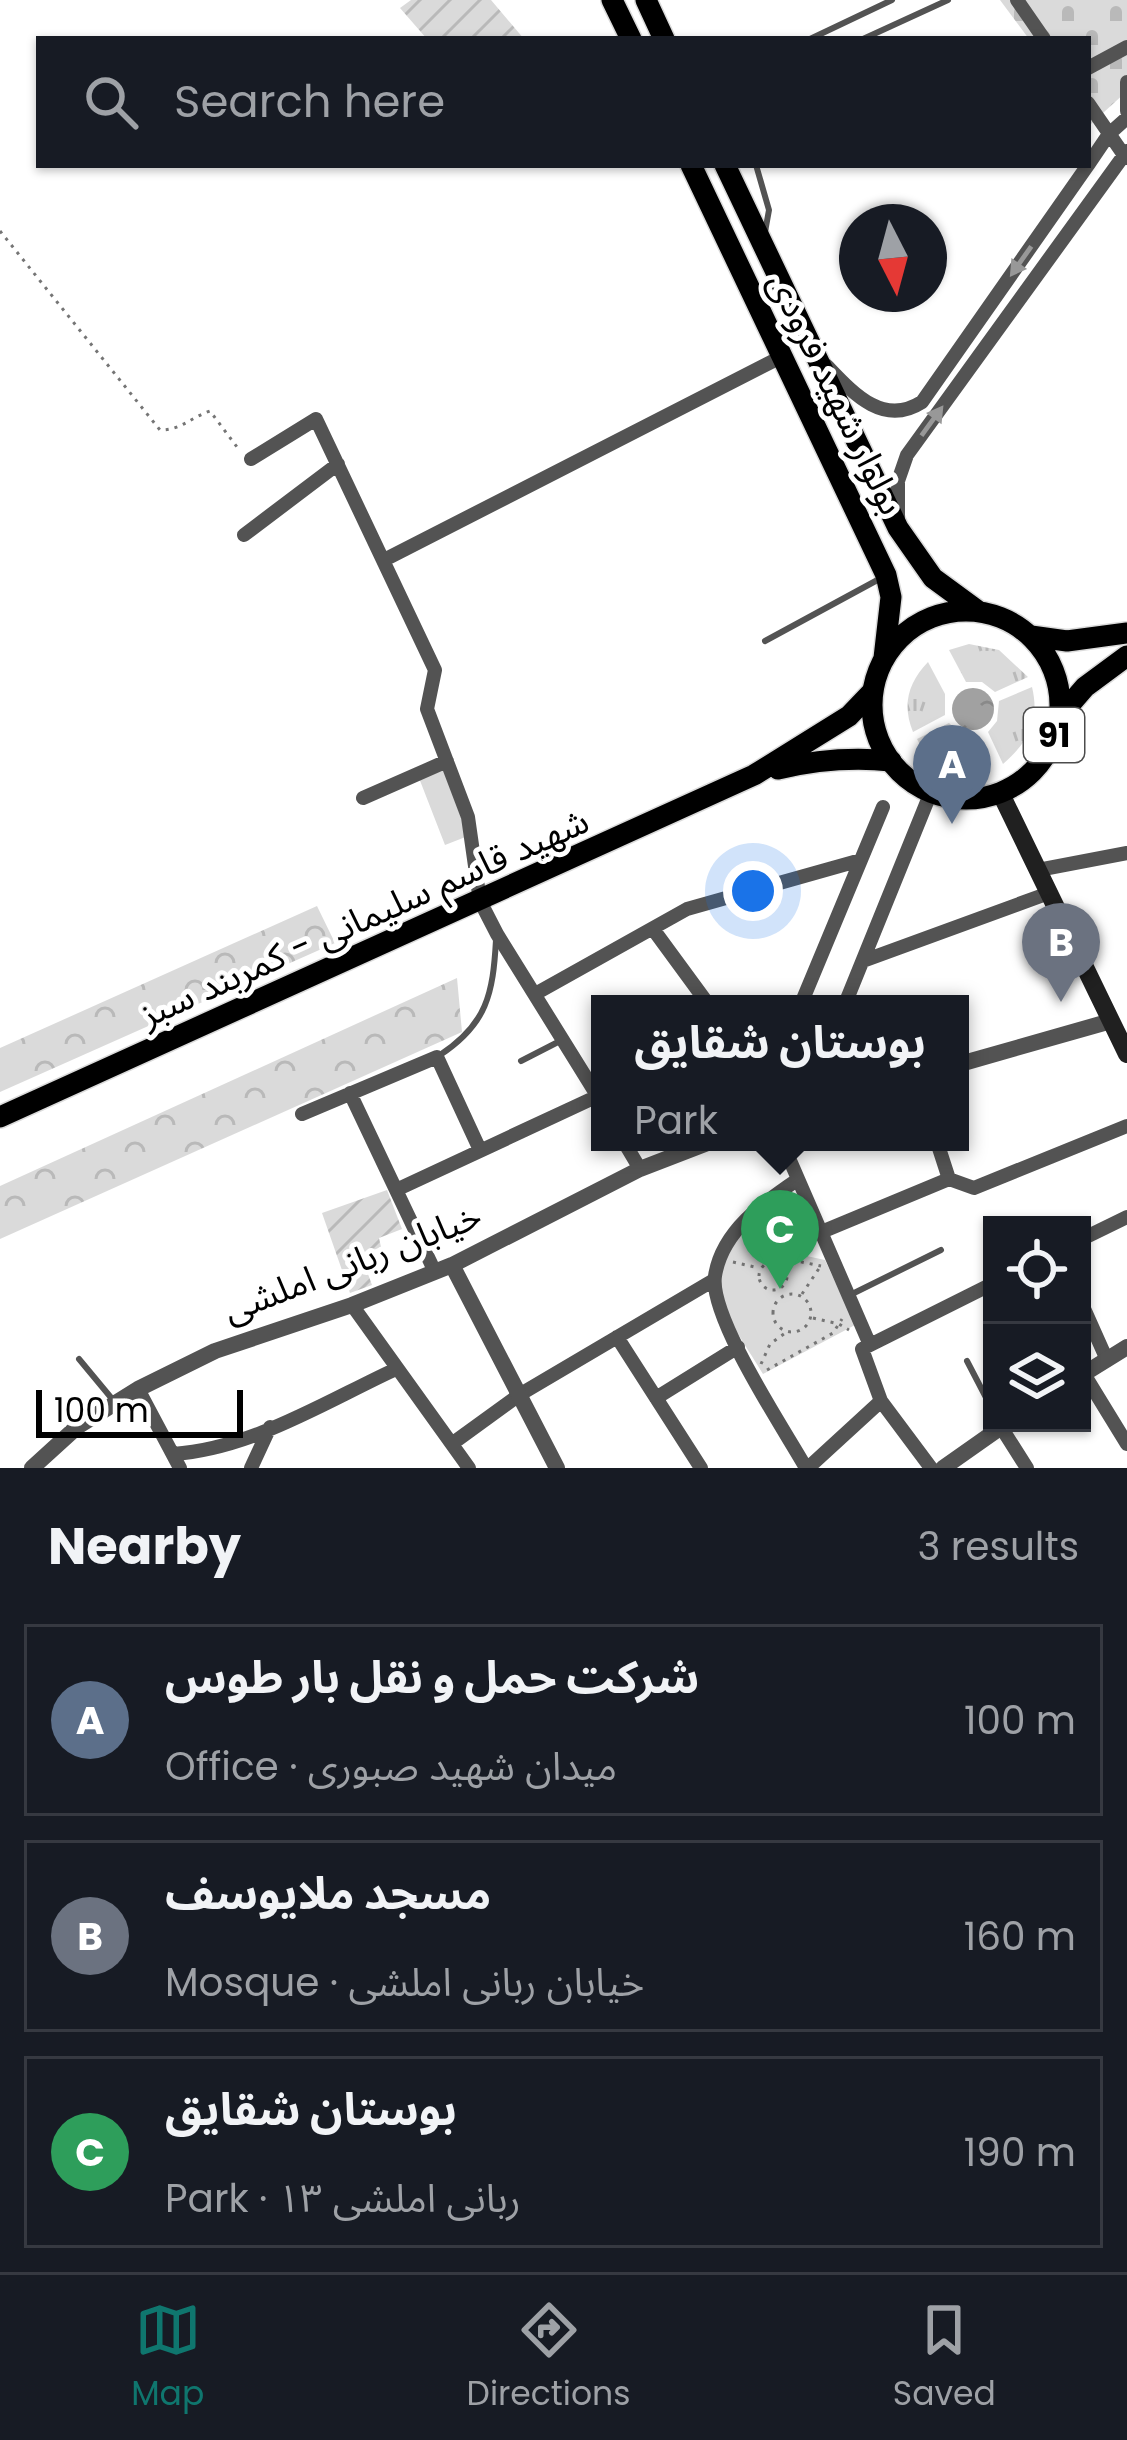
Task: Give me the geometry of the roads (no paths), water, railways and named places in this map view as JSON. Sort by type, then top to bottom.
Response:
[{"type":"main road","points":[[612,0],[630,36]]},
{"type":"main road","points":[[646,0],[663,36]]},
{"type":"main road","name":"بولوار شهید فرودی","points":[[692,168],[886,575],[891,597],[884,658]]},
{"type":"main road","name":"بولوار شهید فرودی","points":[[726,168],[898,528],[933,578],[978,611]]},
{"type":"main road","points":[[931,792],[891,761],[878,740],[872,716],[872,692],[884,658],[901,636],[924,620],[950,612],[978,611],[1006,620],[1030,636],[1067,641],[1127,633]]},
{"type":"main road","name":"91","points":[[931,792],[977,798],[1000,792],[1040,763],[1053,741],[1059,717],[1055,673],[1030,636]]},
{"type":"main road","name":"91","points":[[1059,717],[1085,687],[1127,656]]},
{"type":"main road","points":[[754,775],[849,716],[872,692]]},
{"type":"main road","points":[[754,775],[815,761],[891,761]]},
{"type":"main road","name":"شهید قاسم سلیمانی - کمربند سبز","points":[[0,1117],[754,775]]},
{"type":"main road","points":[[1000,792],[1119,1018],[1127,1054]]},
{"type":"street","points":[[1016,0],[1042,36]]},
{"type":"street","points":[[1091,66],[1127,46]]},
{"type":"street","points":[[1091,161],[1127,114],[1127,82]]},
{"type":"street","points":[[898,528],[898,482],[907,455],[1126,155],[1091,107]]},
{"type":"street","points":[[816,356],[854,395],[874,407],[896,412],[922,402],[1086,168]]},
{"type":"street","points":[[384,560],[783,356]]},
{"type":"street","points":[[251,458],[316,418],[435,670],[427,709],[468,817],[480,901],[591,1084]]},
{"type":"street","points":[[244,535],[338,464]]},
{"type":"street","points":[[363,798],[447,761]]},
{"type":"street","points":[[849,995],[931,792]]},
{"type":"street","points":[[805,995],[883,807]]},
{"type":"street","points":[[1038,871],[1127,853]]},
{"type":"street","points":[[535,994],[687,909],[861,860]]},
{"type":"street","points":[[863,961],[1049,892]]},
{"type":"street","points":[[653,929],[701,995]]},
{"type":"street","points":[[969,1061],[1119,1018]]},
{"type":"street","points":[[302,1114],[437,1058],[480,1150]]},
{"type":"street","points":[[350,1094],[396,1190],[519,1395],[557,1468]]},
{"type":"street","points":[[396,1190],[591,1101]]},
{"type":"street","points":[[819,1233],[949,1179],[974,1188],[1127,1126]]},
{"type":"street","points":[[629,1151],[640,1169]]},
{"type":"street","name":"خیابان ربانی املشی","points":[[35,1467],[77,1426],[137,1389],[215,1351],[443,1269],[640,1169],[687,1151]]},
{"type":"street","points":[[786,1151],[848,1296],[881,1401],[931,1468]]},
{"type":"street","points":[[940,1151],[949,1179]]},
{"type":"street","points":[[453,1443],[519,1395],[714,1280],[728,1263],[735,1233],[767,1200],[797,1180]]},
{"type":"street","points":[[1091,1235],[1127,1217]]},
{"type":"street","points":[[714,1280],[717,1303],[760,1370],[807,1468],[881,1401]]},
{"type":"street","points":[[866,1347],[983,1288]]},
{"type":"street","points":[[352,1305],[465,1466]]},
{"type":"street","points":[[1091,1324],[1107,1360]]},
{"type":"street","points":[[617,1337],[701,1468]]},
{"type":"street","points":[[656,1398],[746,1347]]},
{"type":"street","points":[[1091,1370],[1127,1347]]},
{"type":"street","points":[[137,1389],[176,1461],[270,1427],[396,1369]]},
{"type":"street","points":[[1091,1388],[1127,1444]]},
{"type":"street","points":[[251,1468],[270,1427]]},
{"type":"street","points":[[943,1468],[991,1432]]},
{"type":"street","points":[[1007,1432],[1027,1468]]},
{"type":"lane","points":[[816,36],[892,0]]},
{"type":"lane","points":[[869,36],[947,0]]},
{"type":"lane","points":[[757,168],[769,210],[762,242]]},
{"type":"lane","points":[[765,641],[886,575]]},
{"type":"lane","points":[[437,1058],[470,1033],[484,1010],[494,977],[496,934]]},
{"type":"lane","points":[[521,1061],[563,1039]]},
{"type":"lane","points":[[848,1296],[941,1250]]},
{"type":"lane","points":[[79,1359],[116,1403]]},
{"type":"lane","points":[[968,1361],[983,1391]]},
{"type":"water","points":[[973,688],[988,694],[994,709],[988,724],[973,730],[958,724],[952,709],[958,694]]},
{"type":"place","name":"شرکت حمل و نقل بار طوس","points":[[952,824]]},
{"type":"place","name":"مسجد ملایوسف","points":[[1061,1002]]},
{"type":"place","name":"بوستان شقایق","points":[[780,1289]]}]
